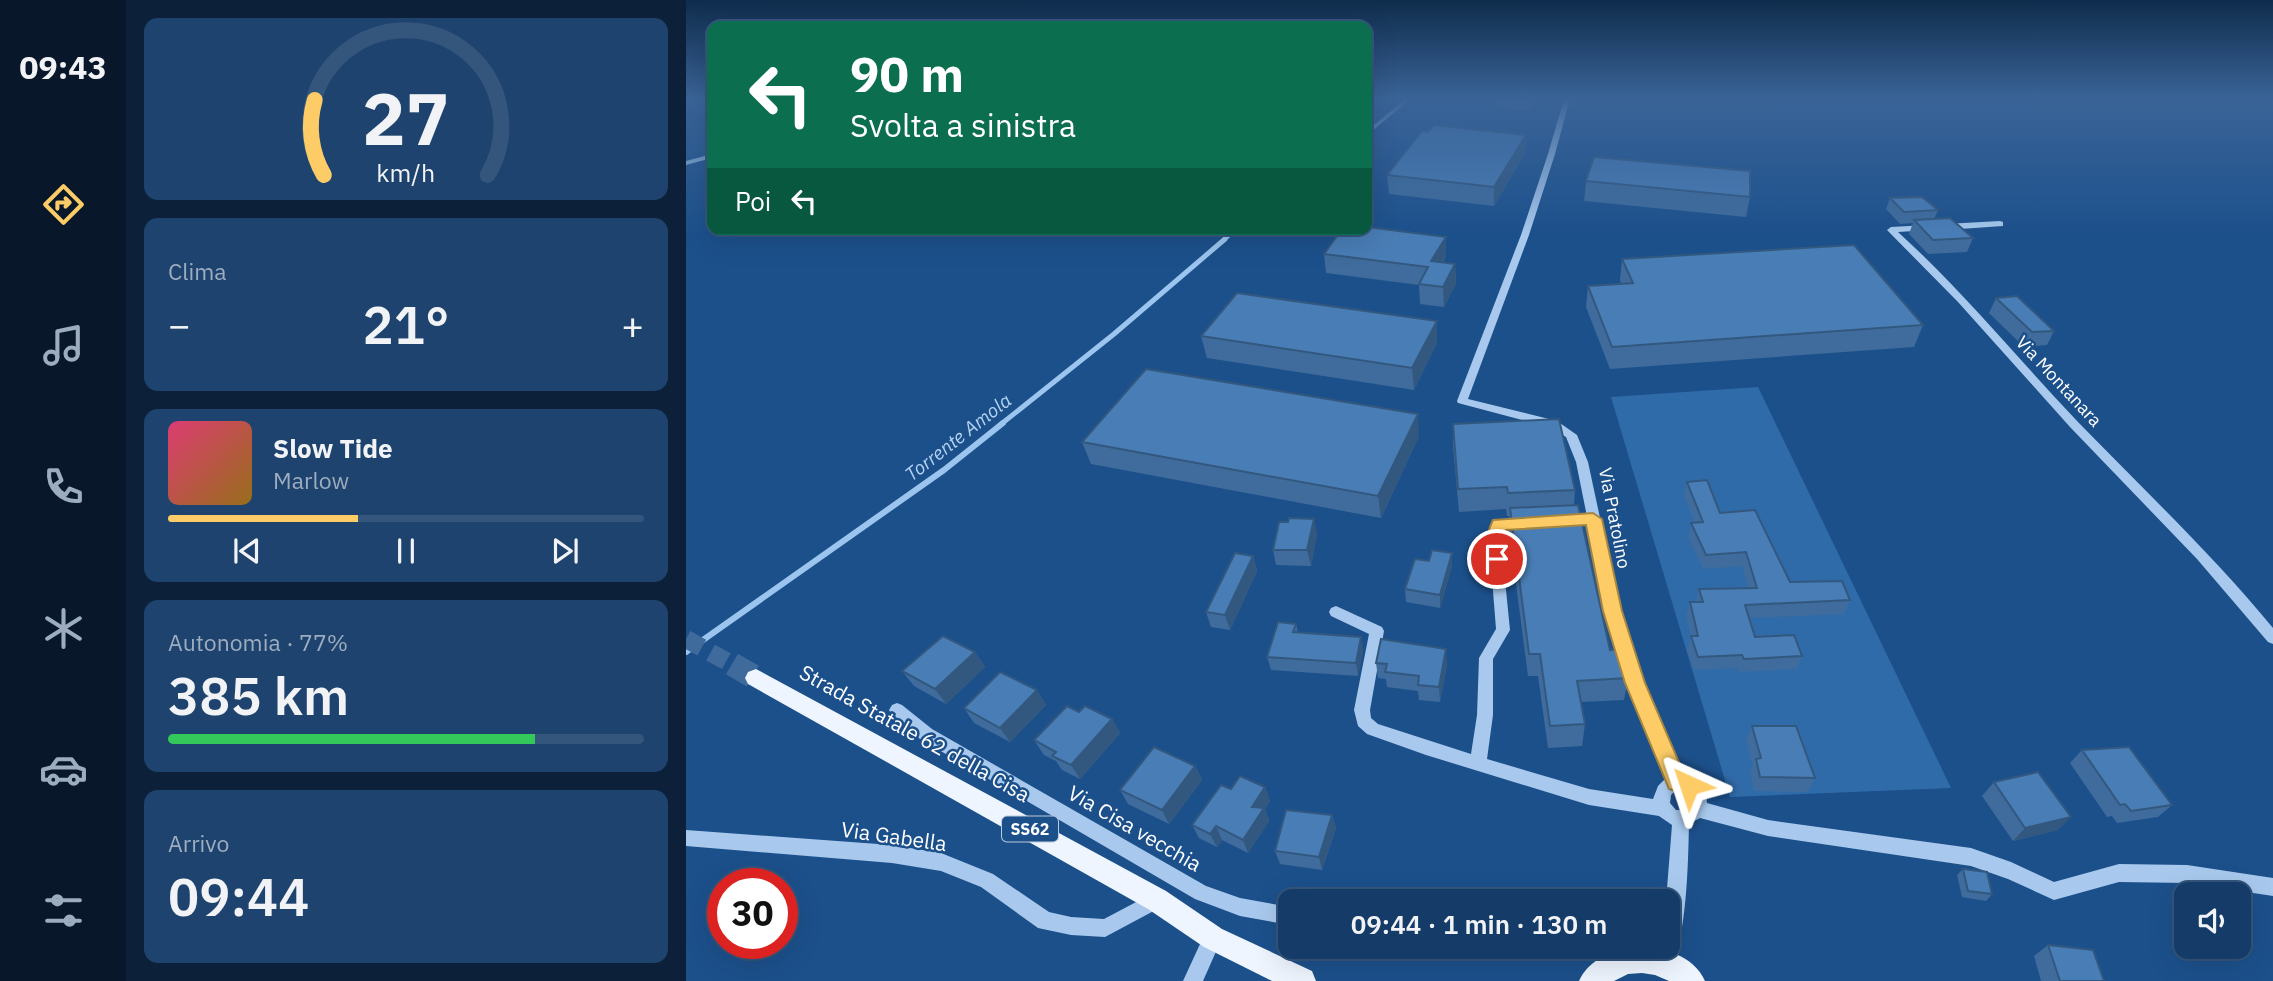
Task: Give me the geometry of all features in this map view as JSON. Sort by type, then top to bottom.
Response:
[{"type":"main road","name":"Strada Statale 62 della Cisa","points":[[757,678],[1157,900],[1213,938],[1302,981]]},
{"type":"main road","points":[[1593,981],[1609,967],[1626,960],[1645,959],[1664,963],[1691,981]]},
{"type":"street","name":"Via Pratolino","points":[[1555,145],[1546,176],[1495,315],[1474,362],[1462,401],[1553,424],[1572,435],[1582,461],[1612,611],[1635,683],[1676,782]]},
{"type":"street","points":[[686,163],[707,157]]},
{"type":"street","name":"Via Montanara","points":[[2000,224],[1891,230],[2012,355],[2073,423],[2203,555],[2273,639]]},
{"type":"street","points":[[1578,519],[1593,519]]},
{"type":"street","points":[[1478,764],[1485,715],[1486,658],[1503,629],[1495,540],[1499,524],[1536,521]]},
{"type":"street","points":[[1336,612],[1377,631],[1362,710],[1364,721],[1373,729],[1588,797],[1673,814],[1694,814],[1698,809],[1696,792],[1689,785],[1676,782],[1665,786],[1662,791],[1662,803],[1673,814],[1681,864],[1677,889]]},
{"type":"street","name":"Via Cisa vecchia","points":[[897,710],[926,734],[1201,893],[1240,907],[1278,914]]},
{"type":"street","points":[[1698,809],[1768,828],[1844,841],[1971,857],[2011,871],[2054,891],[2119,873],[2187,874],[2273,887]]},
{"type":"street","name":"Via Gabella","points":[[686,838],[892,854],[940,862],[987,880],[1045,921],[1070,926],[1105,928],[1157,900]]},
{"type":"street","points":[[1193,981],[1213,938]]},
{"type":"street","points":[[1664,963],[1665,959]]},
{"type":"shaded area","points":[[1758,387],[1951,788],[1730,797],[1611,397]]},
{"type":"building","points":[[1411,145],[1520,145],[1494,187],[1387,175]]},
{"type":"building","points":[[1594,157],[1750,171],[1750,197],[1586,181]]},
{"type":"building","points":[[1922,197],[1938,210],[1904,212],[1890,198]]},
{"type":"building","points":[[1950,218],[1973,238],[1933,240],[1914,220]]},
{"type":"building","points":[[1372,228],[1446,237],[1431,261],[1455,264],[1443,287],[1419,284],[1428,267],[1324,254],[1338,235],[1372,235]]},
{"type":"building","points":[[1854,245],[1923,325],[1612,347],[1588,286],[1633,283],[1622,259]]},
{"type":"building","points":[[1237,293],[1437,321],[1412,368],[1201,336]]},
{"type":"building","points":[[2017,296],[2054,331],[2032,332],[1996,298]]},
{"type":"building","points":[[1146,369],[1418,414],[1378,496],[1082,442]]},
{"type":"building","points":[[1559,419],[1575,490],[1508,493],[1507,487],[1458,489],[1453,424]]},
{"type":"building","points":[[1707,480],[1720,513],[1755,510],[1790,582],[1842,581],[1850,600],[1745,605],[1755,637],[1794,635],[1802,656],[1744,659],[1742,655],[1698,657],[1691,636],[1698,636],[1690,602],[1703,602],[1699,589],[1757,588],[1746,552],[1706,555],[1691,523],[1703,522],[1687,482]]},
{"type":"building","points":[[1578,505],[1610,650],[1622,648],[1628,678],[1577,681],[1585,724],[1550,726],[1540,654],[1529,654],[1510,508]]},
{"type":"building","points":[[1289,518],[1314,519],[1307,550],[1273,550],[1279,522],[1288,522]]},
{"type":"building","points":[[1432,550],[1452,553],[1440,595],[1405,589],[1415,559],[1429,561]]},
{"type":"building","points":[[1235,553],[1253,556],[1225,615],[1206,612]]},
{"type":"building","points":[[1278,622],[1296,624],[1293,632],[1361,637],[1356,663],[1267,657]]},
{"type":"building","points":[[943,636],[975,652],[935,689],[902,671]]},
{"type":"building","points":[[1381,639],[1446,649],[1439,687],[1418,685],[1419,676],[1385,672],[1387,664],[1376,663]]},
{"type":"building","points":[[1000,672],[1037,690],[1000,728],[964,708]]},
{"type":"building","points":[[1067,706],[1079,712],[1085,706],[1112,719],[1071,765],[1052,756],[1056,752],[1034,740]]},
{"type":"building","points":[[1752,726],[1796,726],[1815,778],[1760,777],[1756,759],[1761,758]]},
{"type":"building","points":[[1154,747],[1195,766],[1162,810],[1120,790]]},
{"type":"building","points":[[2129,747],[2172,805],[2131,811],[2125,804],[2120,805],[2082,750]]},
{"type":"building","points":[[2038,772],[2071,817],[2025,828],[1994,782]]},
{"type":"building","points":[[1240,776],[1265,787],[1252,807],[1264,808],[1243,840],[1216,826],[1210,834],[1192,825],[1221,785],[1231,789]]},
{"type":"building","points":[[1286,810],[1332,815],[1319,857],[1275,851]]},
{"type":"building","points":[[1963,869],[1987,872],[1992,894],[1968,891]]},
{"type":"building","points":[[2048,945],[2093,950],[2104,981],[2060,981]]},
{"type":"waterway","name":"Torrente Amola","points":[[1223,241],[1230,235]]},
{"type":"waterway","name":"Torrente Amola","points":[[1000,425],[1114,334],[1225,239]]},
{"type":"waterway","name":"Torrente Amola","points":[[686,652],[944,470],[1003,423]]},
{"type":"tunnel","points":[[686,639],[735,666]]},
{"type":"tunnel","points":[[732,664],[756,678]]},
{"type":"route","points":[[1497,559],[1495,540],[1499,524],[1593,519],[1612,611],[1635,683],[1676,782],[1689,785]]}]
